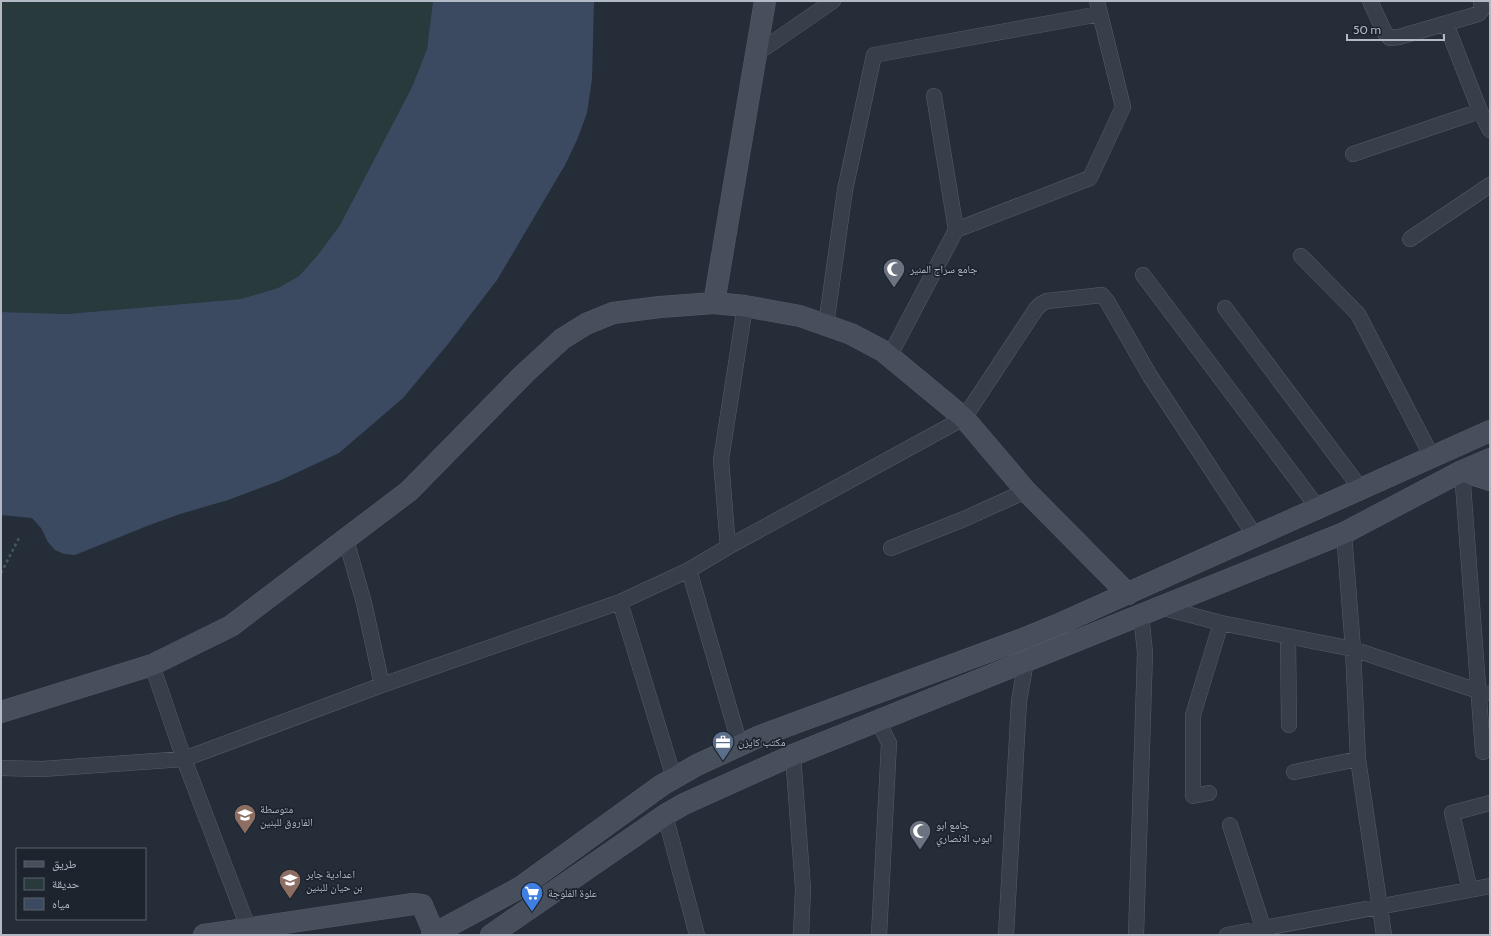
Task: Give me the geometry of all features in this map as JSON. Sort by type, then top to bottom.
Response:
[{"type":"street","points":[[714,303],[765,1]]},
{"type":"street","points":[[756,54],[833,1]]},
{"type":"street","points":[[1370,1],[1385,33],[1390,38],[1400,37],[1478,14],[1482,10],[1481,1]]},
{"type":"street","points":[[826,325],[845,190],[874,54],[1098,8],[1123,107],[1090,178],[956,230]]},
{"type":"street","points":[[1446,24],[1480,111],[1490,130]]},
{"type":"street","points":[[889,357],[956,230],[934,96]]},
{"type":"street","points":[[1352,154],[1480,111]]},
{"type":"street","points":[[1410,239],[1490,185]]},
{"type":"street","points":[[1301,256],[1358,314],[1432,456]]},
{"type":"street","points":[[1143,275],[1318,508]]},
{"type":"street","points":[[1,768],[42,769],[184,758],[382,685],[620,602],[689,570],[728,547],[964,418],[1036,309],[1047,301],[1102,295],[1107,301],[1150,376],[1255,536]]},
{"type":"street","points":[[1,712],[152,665],[231,626],[410,491],[524,374],[562,339],[586,324],[613,313],[660,307],[714,303],[745,306],[800,316],[851,334],[883,351],[964,418],[1026,491],[1128,594]]},
{"type":"street","points":[[728,547],[721,460],[745,306]]},
{"type":"street","points":[[1225,308],[1361,489]]},
{"type":"street","points":[[204,935],[250,931],[413,904],[422,905],[433,934],[521,887],[662,785],[740,745],[760,736],[1058,625],[1490,431]]},
{"type":"street","points":[[491,935],[665,815],[684,804],[794,755],[1065,646],[1150,610],[1344,533],[1462,471],[1490,459]]},
{"type":"street","points":[[1462,471],[1490,480]]},
{"type":"street","points":[[1462,471],[1484,692],[1483,752]]},
{"type":"street","points":[[891,548],[964,519],[1026,491]]},
{"type":"street","points":[[1344,533],[1353,649],[1358,759],[1378,907],[1384,935]]},
{"type":"street","points":[[346,540],[364,603],[382,685]]},
{"type":"street","points":[[689,570],[740,745]]},
{"type":"street","points":[[620,602],[674,778]]},
{"type":"street","points":[[1150,610],[1353,649],[1484,692]]},
{"type":"street","points":[[1136,935],[1145,653],[1150,610]]},
{"type":"street","points":[[1209,793],[1193,796],[1193,715],[1221,623]]},
{"type":"street","points":[[1058,625],[1065,646]]},
{"type":"street","points":[[1288,636],[1289,725]]},
{"type":"street","points":[[1006,935],[1019,701],[1026,661]]},
{"type":"street","points":[[152,665],[184,758],[250,931]]},
{"type":"street","points":[[878,721],[889,743],[879,935]]},
{"type":"street","points":[[794,755],[803,889],[801,935]]},
{"type":"street","points":[[1294,772],[1358,759]]},
{"type":"street","points":[[1470,890],[1452,813],[1490,803]]},
{"type":"street","points":[[665,815],[697,935]]},
{"type":"street","points":[[1230,825],[1263,927]]},
{"type":"street","points":[[1226,935],[1490,886]]},
{"type":"path","points":[[1,573],[19,538]]},
{"type":"green space","points":[[1,1],[433,1],[427,49],[412,87],[340,225],[317,256],[299,276],[278,288],[241,299],[67,314],[1,312]]},
{"type":"water","points":[[433,1],[594,1],[592,79],[587,113],[577,140],[565,165],[497,280],[448,344],[403,398],[339,453],[279,481],[228,500],[180,514],[75,555],[64,554],[55,550],[48,542],[41,528],[32,518],[1,515],[1,312],[67,314],[241,299],[278,288],[299,276],[317,256],[340,225],[412,87],[427,49]]},
{"type":"place","name":"جامع سراج المنير","points":[[894,288]]},
{"type":"place","name":"مكتب كايزن","points":[[723,762]]},
{"type":"place","name":"متوسطة الفاروق للبنين","points":[[245,834]]},
{"type":"place","name":"جامع ابو ايوب الانصاري","points":[[920,850]]},
{"type":"place","name":"اعدادية جابر بن حيان للبنين","points":[[290,900]]},
{"type":"place","name":"علوة الفلوجة","points":[[532,912]]}]
